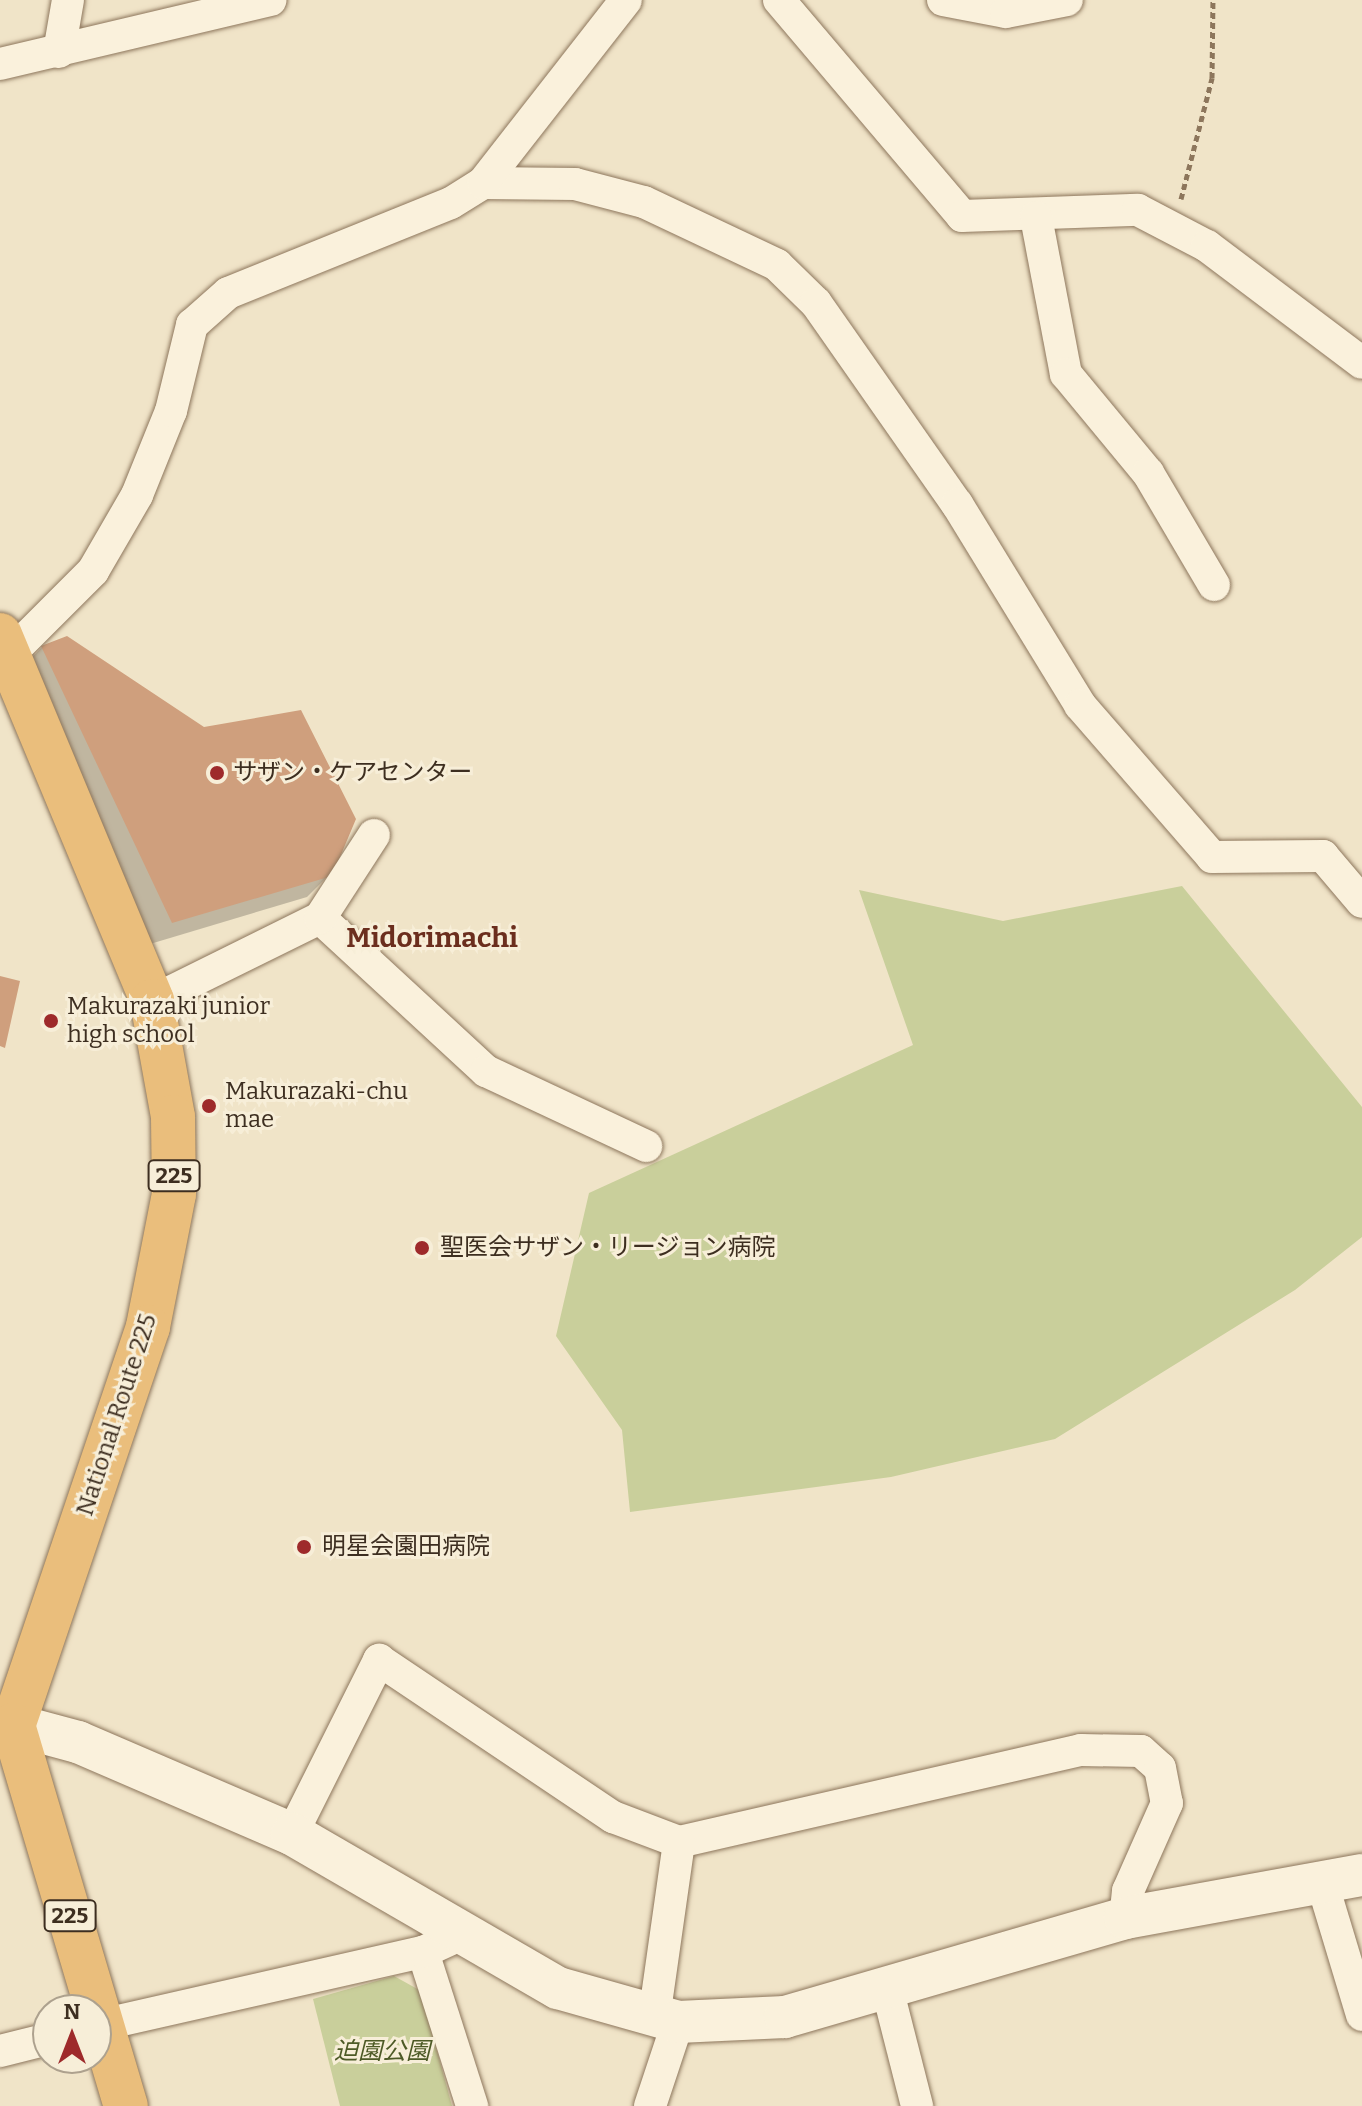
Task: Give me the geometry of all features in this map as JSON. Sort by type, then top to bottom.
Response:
[{"type":"highway","name":"National Route 225","points":[[4,645],[152,1001],[173,1117],[174,1194],[164,1257],[126,1404],[4,1725]]},
{"type":"highway","name":"225","points":[[4,1725],[89,1994]]},
{"type":"highway","name":"225","points":[[112,2065],[126,2106]]},
{"type":"street","points":[[59,52],[68,0]]},
{"type":"street","points":[[0,64],[271,0]]},
{"type":"street","points":[[4,645],[93,571],[137,495],[171,411],[192,325],[228,293],[451,203],[483,183],[626,0]]},
{"type":"street","points":[[779,0],[962,216],[1036,217],[1138,210],[1174,226],[1362,363]]},
{"type":"street","points":[[943,0],[1006,12],[1067,0]]},
{"type":"street","points":[[483,183],[575,184],[644,202],[777,265],[816,303],[957,504],[1080,705],[1212,857],[1323,856],[1362,902]]},
{"type":"street","points":[[1036,217],[1066,374],[1148,473],[1214,585]]},
{"type":"street","points":[[152,1001],[320,918],[374,835]]},
{"type":"street","points":[[320,918],[486,1071],[646,1146]]},
{"type":"street","points":[[292,1834],[379,1660],[613,1817],[679,1842],[1116,1746],[1141,1751],[1160,1768],[1167,1793],[1125,1918]]},
{"type":"street","points":[[4,1725],[78,1742],[292,1834],[558,1988],[666,2020],[785,2017],[1125,1918],[1321,1879],[1362,1875]]},
{"type":"street","points":[[650,2106],[666,2020],[679,1842]]},
{"type":"street","points":[[1321,1879],[1362,2015]]},
{"type":"street","points":[[112,2023],[423,1952],[462,1934]]},
{"type":"street","points":[[423,1952],[472,2106]]},
{"type":"street","points":[[887,1988],[917,2106]]},
{"type":"street","points":[[0,2051],[32,2043]]},
{"type":"path","points":[[1174,226],[1212,78],[1213,0]]},
{"type":"green space","points":[[1182,886],[1362,1107],[1362,1237],[1295,1290],[1055,1439],[891,1477],[630,1512],[622,1430],[556,1336],[589,1193],[913,1045],[859,890],[1003,921]]},
{"type":"green space","name":"迫園公園","points":[[394,1976],[421,1991],[452,2106],[340,2106],[313,1999]]},
{"type":"building","name":"サザン・ケアセンター","points":[[67,636],[204,727],[301,710],[356,819],[332,876],[172,923],[41,646]]},
{"type":"building","points":[[0,976],[20,981],[5,1048],[0,1046]]},
{"type":"place","name":"サザン・ケアセンター","points":[[217,773]]},
{"type":"place","name":"Makurazaki junior high school","points":[[51,1021]]},
{"type":"place","name":"Makurazaki-chu mae","points":[[209,1106]]},
{"type":"place","name":"聖医会サザン・リージョン病院","points":[[422,1248]]},
{"type":"place","name":"明星会園田病院","points":[[304,1547]]},
{"type":"district","name":"Midorimachi","points":[[432,938]]}]
